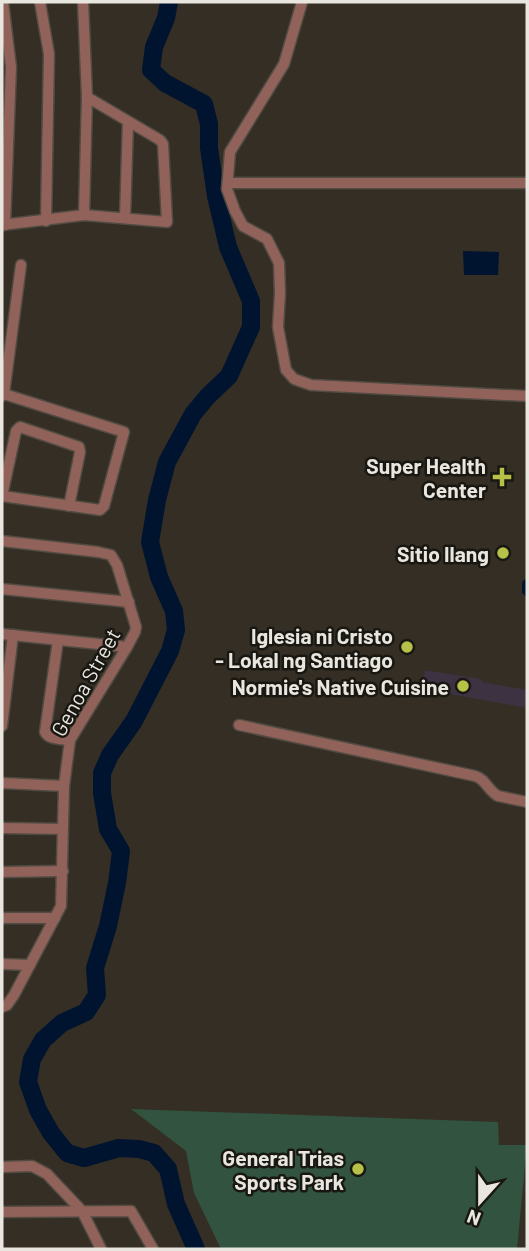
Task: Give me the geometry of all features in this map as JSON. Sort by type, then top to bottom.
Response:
[{"type":"street","points":[[3,2],[12,67],[4,225],[84,215],[167,222],[163,144],[87,97]]},
{"type":"street","points":[[40,2],[49,54],[46,221]]},
{"type":"street","points":[[83,2],[87,97],[84,215]]},
{"type":"street","points":[[302,2],[284,64],[230,152],[228,183],[234,211],[243,226],[267,239],[279,263],[278,327],[286,370],[294,379],[311,386],[527,396]]},
{"type":"street","points":[[125,218],[128,121]]},
{"type":"street","points":[[228,183],[527,183]]},
{"type":"street","points":[[21,265],[3,395],[124,432],[104,506],[100,510],[69,506],[2,496],[16,431],[20,427],[79,447],[69,506]]},
{"type":"street","points":[[2,304],[15,305]]},
{"type":"street","name":"Genoa Street","points":[[2,541],[111,555],[136,627],[127,647],[70,740],[64,786],[61,905],[10,1001],[2,1007]]},
{"type":"street","points":[[2,589],[129,602]]},
{"type":"street","points":[[2,634],[127,647]]},
{"type":"street","points":[[2,726],[13,635]]},
{"type":"street","points":[[58,640],[45,732],[51,737],[70,740]]},
{"type":"street","points":[[239,725],[480,777],[494,794],[527,802]]},
{"type":"street","points":[[2,783],[64,786]]},
{"type":"street","points":[[2,828],[62,829]]},
{"type":"street","points":[[2,872],[62,871]]},
{"type":"street","points":[[2,918],[55,918]]},
{"type":"street","points":[[2,964],[30,965]]},
{"type":"street","points":[[2,1167],[32,1166],[47,1174],[82,1211],[101,1249]]},
{"type":"street","points":[[2,1212],[131,1211],[153,1249]]},
{"type":"shaded area","name":"Normie's Native Cuisine","points":[[425,670],[527,690],[527,708],[422,689]]},
{"type":"green space","name":"General Trias Sports Park","points":[[131,1109],[498,1122],[499,1145],[527,1145],[517,1249],[221,1249],[194,1193],[186,1151]]},
{"type":"water","points":[[463,251],[499,252],[498,275],[464,275]]},
{"type":"waterway","points":[[169,2],[166,18],[154,47],[151,70],[165,83],[204,104],[209,124],[209,148],[216,196],[228,247],[251,301],[251,327],[229,376],[193,414],[167,462],[150,542],[159,577],[174,611],[176,630],[170,651],[134,721],[110,755],[102,773],[102,793],[108,829],[121,851],[108,926],[95,968],[97,995],[86,1012],[62,1023],[43,1040],[32,1059],[28,1082],[38,1110],[67,1153],[84,1158],[119,1148],[154,1153],[168,1169],[176,1204],[196,1249]]},
{"type":"waterway","points":[[527,584],[527,591]]},
{"type":"place","name":"Super Health Center","points":[[502,477]]},
{"type":"place","name":"Sitio Ilang","points":[[503,553]]},
{"type":"place","name":"Iglesia ni Cristo - Lokal ng Santiago","points":[[407,647]]},
{"type":"place","name":"Normie's Native Cuisine","points":[[463,686]]},
{"type":"place","name":"General Trias Sports Park","points":[[358,1169]]}]
